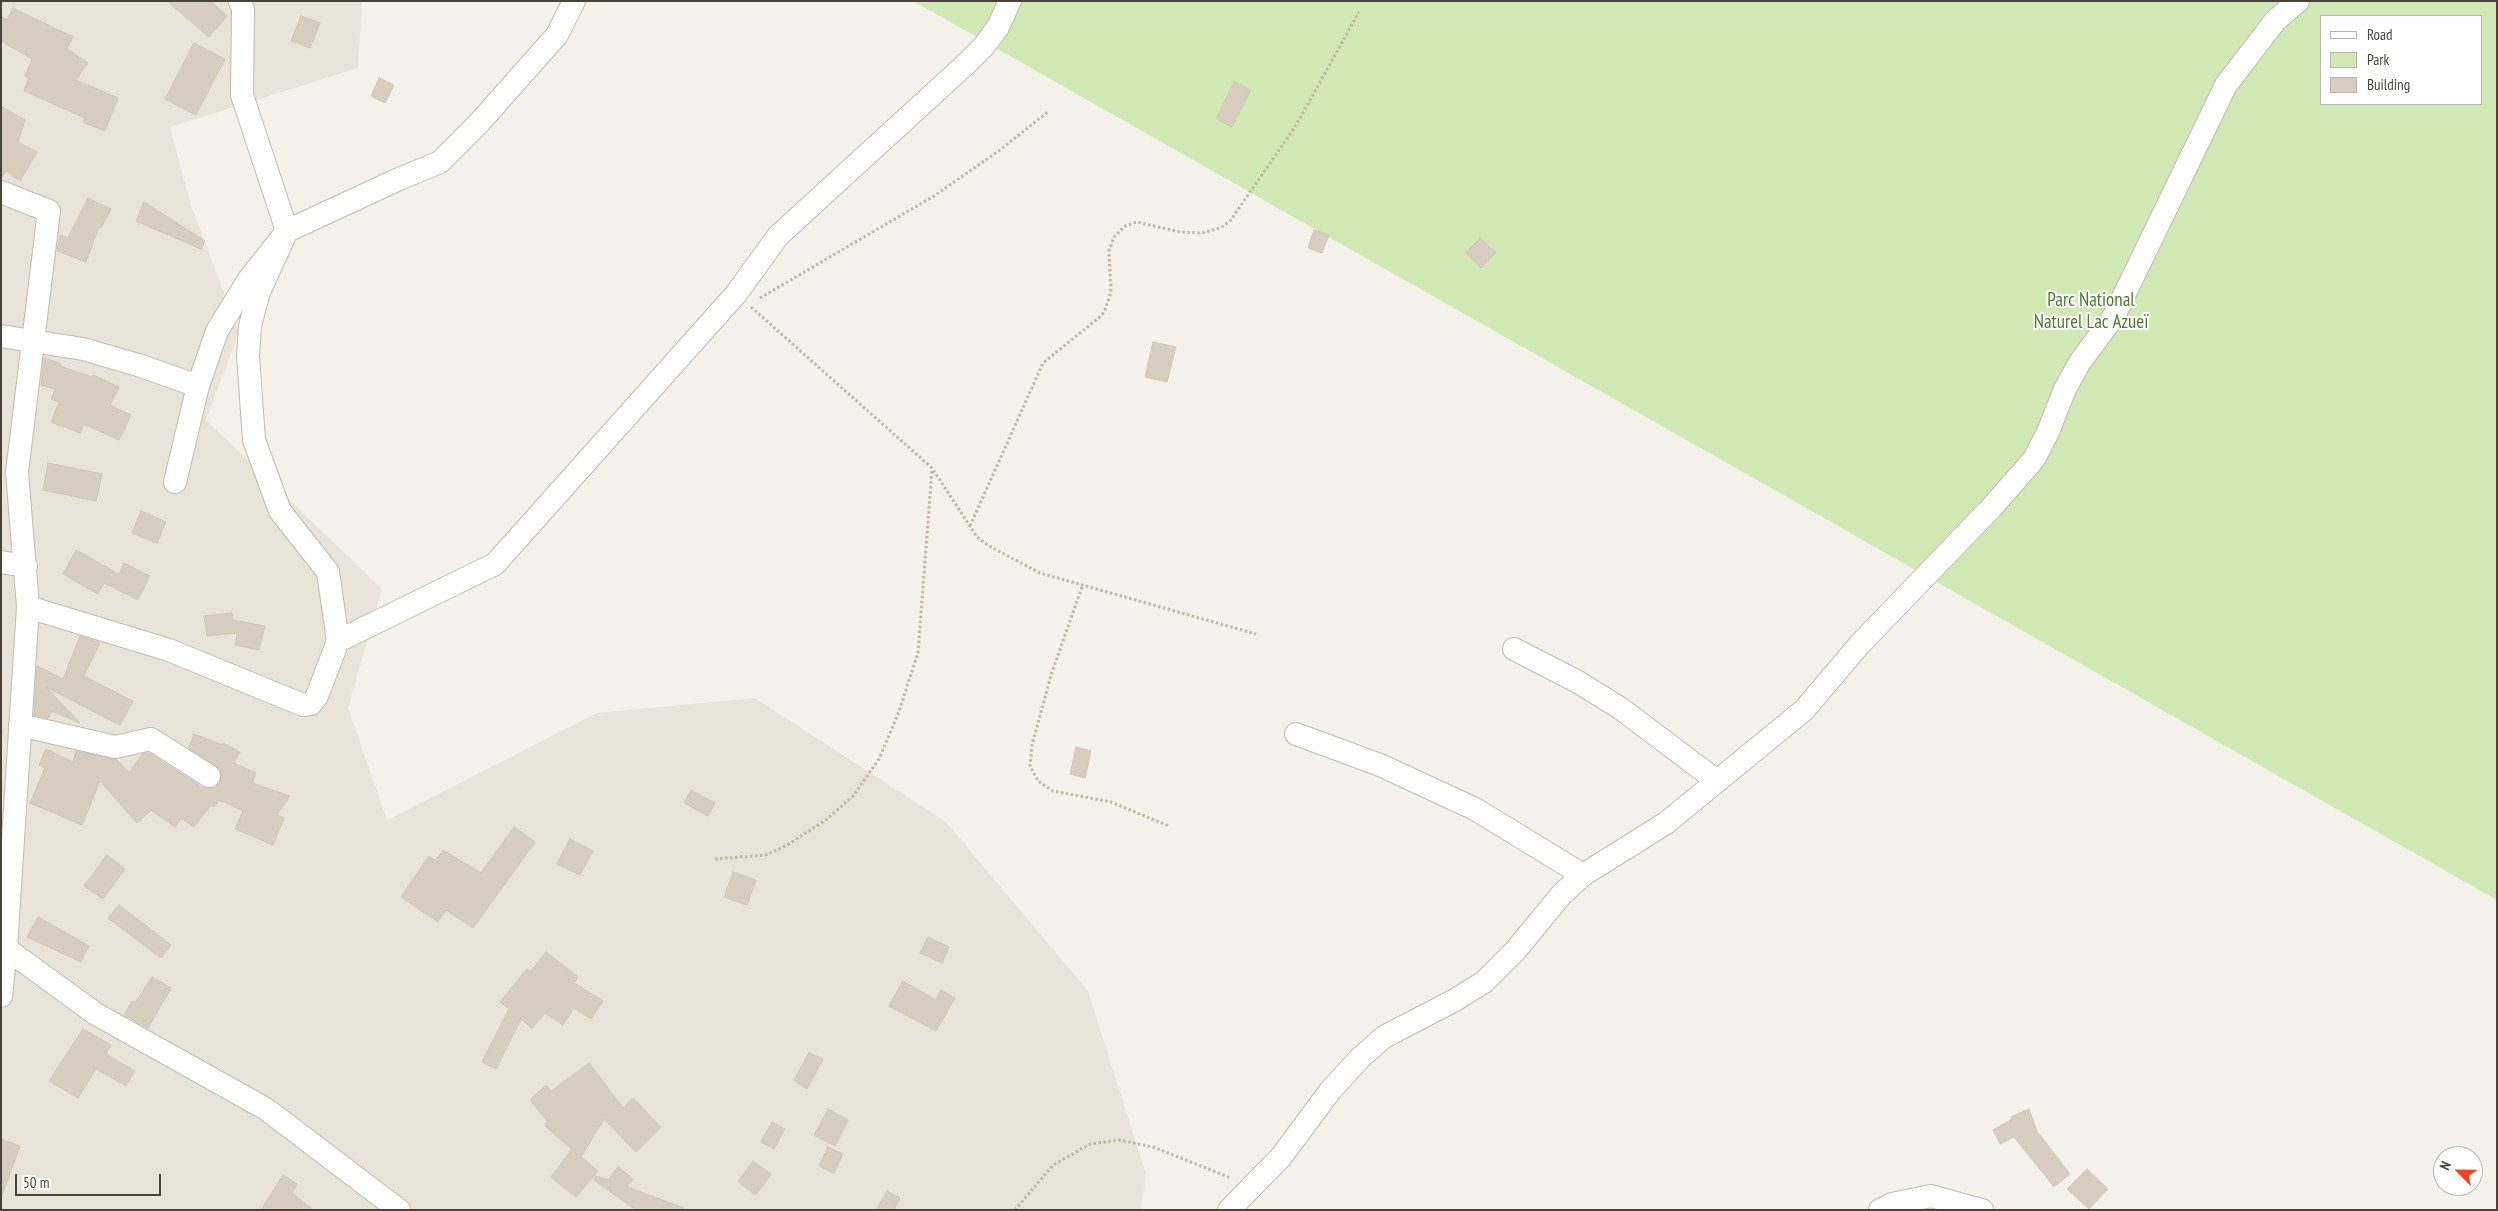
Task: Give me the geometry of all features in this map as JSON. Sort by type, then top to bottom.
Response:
[{"type":"street","points":[[28,608],[169,650],[303,705],[310,704],[317,696],[338,641],[328,572],[280,511],[254,440],[248,356],[250,326],[259,292],[287,231],[242,95],[243,8],[240,1]]},
{"type":"street","points":[[175,482],[198,386],[217,331],[237,296],[287,231],[440,162],[480,123],[557,35],[574,1]]},
{"type":"street","points":[[338,641],[495,564],[736,294],[778,236],[972,58],[998,27],[1010,1]]},
{"type":"street","points":[[1229,1210],[1253,1188],[1281,1157],[1330,1091],[1360,1058],[1384,1037],[1455,1000],[1484,982],[1515,951],[1562,894],[1583,874],[1666,823],[1804,710],[1860,644],[1992,507],[2034,459],[2076,368],[2114,316],[2169,198],[2226,85],[2275,21],[2298,1]]},
{"type":"street","points":[[1,192],[49,211],[17,472],[28,608],[1,996]]},
{"type":"street","points":[[1,336],[32,340],[101,354],[198,386]]},
{"type":"street","points":[[1,562],[26,566]]},
{"type":"street","points":[[1514,649],[1578,682],[1620,708],[1717,782]]},
{"type":"street","points":[[20,725],[115,747],[151,738],[209,776]]},
{"type":"street","points":[[1296,734],[1380,765],[1475,809],[1583,874]]},
{"type":"street","points":[[4,947],[96,1014],[266,1109],[399,1210]]},
{"type":"street","points":[[1880,1210],[1892,1204],[1931,1196],[1975,1206],[1982,1210]]},
{"type":"path","points":[[970,526],[1044,363],[1101,316],[1105,310],[1111,292],[1109,251],[1114,237],[1125,226],[1136,222],[1180,232],[1202,232],[1220,228],[1230,221],[1295,126],[1359,12]]},
{"type":"path","points":[[1049,111],[1000,150],[934,196],[837,255],[748,304],[932,468],[977,537],[989,546],[1040,573],[1082,587],[1256,634]]},
{"type":"path","points":[[715,859],[766,855],[789,844],[827,819],[854,796],[879,759],[898,714],[918,653],[932,468]]},
{"type":"path","points":[[1082,587],[1051,675],[1032,745],[1030,766],[1038,781],[1053,791],[1111,802],[1169,826]]},
{"type":"path","points":[[1015,1210],[1053,1165],[1090,1144],[1119,1140],[1153,1147],[1253,1188]]},
{"type":"shaded area","points":[[1,1],[362,1],[358,68],[170,127],[191,206],[239,332],[206,420],[382,589],[348,708],[387,820],[597,713],[755,698],[946,822],[1088,991],[1146,1174],[1141,1210],[1,1210]]},
{"type":"green space","name":"Parc National Naturel Lac Azueï","points":[[913,1],[2497,1],[2497,900]]},
{"type":"building","points":[[167,1],[211,1],[227,16],[209,37]]},
{"type":"building","points":[[13,8],[73,37],[67,49],[88,63],[76,80],[118,98],[105,131],[83,122],[85,118],[24,91],[29,78],[25,76],[32,59],[1,41],[1,16],[7,20]]},
{"type":"building","points":[[301,16],[320,23],[310,48],[291,41]]},
{"type":"building","points":[[194,43],[225,59],[196,115],[165,99]]},
{"type":"building","points":[[379,78],[394,85],[385,103],[371,96]]},
{"type":"building","points":[[1234,82],[1251,90],[1232,127],[1216,119]]},
{"type":"building","points":[[1,106],[25,120],[18,142],[37,152],[20,181],[6,171],[1,179]]},
{"type":"building","points":[[88,198],[111,209],[101,228],[99,227],[86,262],[57,251],[60,235],[68,238]]},
{"type":"building","points":[[144,202],[205,241],[201,249],[136,221]]},
{"type":"building","points":[[1314,230],[1329,235],[1322,253],[1308,248]]},
{"type":"building","points":[[1480,238],[1496,253],[1481,268],[1466,253]]},
{"type":"building","points":[[1153,342],[1176,347],[1167,382],[1145,377]]},
{"type":"building","points":[[44,358],[60,363],[60,366],[92,377],[93,375],[119,387],[110,405],[131,415],[119,440],[84,424],[80,433],[51,422],[59,402],[51,399],[55,389],[41,385]]},
{"type":"building","points":[[48,463],[102,474],[96,501],[43,490]]},
{"type":"building","points":[[141,511],[166,522],[157,543],[132,533]]},
{"type":"building","points":[[76,550],[119,574],[124,563],[150,576],[138,600],[104,583],[98,594],[63,574]]},
{"type":"building","points":[[232,613],[233,620],[265,626],[259,650],[235,645],[237,633],[207,636],[204,616]]},
{"type":"building","points":[[80,636],[100,643],[84,676],[133,701],[120,725],[46,687],[80,723],[52,711],[48,718],[34,715],[37,666],[63,679]]},
{"type":"building","points":[[194,734],[222,745],[223,743],[240,752],[234,763],[256,773],[252,783],[290,796],[277,815],[284,818],[273,845],[235,829],[243,811],[219,800],[214,807],[211,805],[194,827],[181,818],[175,827],[151,810],[137,823],[100,781],[82,825],[30,803],[45,768],[39,765],[46,749],[73,762],[76,751],[117,760],[129,773],[142,754],[149,753],[202,787],[215,788],[220,783],[221,770],[189,748]]},
{"type":"building","points":[[1076,747],[1091,751],[1085,778],[1070,774]]},
{"type":"building","points":[[691,790],[715,803],[708,816],[684,803]]},
{"type":"building","points":[[514,827],[535,842],[473,928],[446,910],[438,922],[401,897],[429,856],[436,861],[443,850],[481,873]]},
{"type":"building","points":[[570,839],[593,851],[580,875],[557,864]]},
{"type":"building","points":[[107,855],[125,869],[103,899],[84,886]]},
{"type":"building","points":[[733,872],[756,880],[747,905],[724,897]]},
{"type":"building","points":[[119,905],[171,945],[161,958],[108,918]]},
{"type":"building","points":[[38,917],[89,946],[81,962],[27,937]]},
{"type":"building","points":[[928,937],[949,947],[942,963],[920,953]]},
{"type":"building","points":[[546,952],[578,977],[574,983],[603,1001],[591,1019],[574,1008],[563,1025],[545,1013],[532,1028],[521,1019],[496,1069],[482,1062],[509,1009],[500,1002],[527,969],[531,971]]},
{"type":"building","points":[[152,977],[171,988],[148,1028],[124,1015],[132,1001],[135,1003]]},
{"type":"building","points":[[903,981],[936,1000],[941,990],[955,998],[936,1031],[889,1006]]},
{"type":"building","points":[[83,1029],[111,1045],[106,1054],[135,1071],[126,1086],[96,1069],[78,1098],[49,1081]]},
{"type":"building","points":[[809,1053],[823,1059],[807,1089],[794,1080]]},
{"type":"building","points":[[589,1063],[623,1108],[633,1098],[661,1127],[636,1152],[604,1119],[581,1157],[598,1171],[576,1197],[551,1177],[572,1149],[545,1126],[548,1122],[530,1100],[546,1085],[551,1091]]},
{"type":"building","points":[[828,1109],[848,1120],[835,1146],[814,1135]]},
{"type":"building","points":[[2029,1109],[2037,1131],[2070,1174],[2054,1187],[2014,1137],[2000,1144],[1993,1130],[2012,1119],[2011,1117]]},
{"type":"building","points":[[772,1122],[785,1129],[774,1149],[761,1142]]},
{"type":"building","points":[[1,1139],[20,1146],[3,1193],[1,1193]]},
{"type":"building","points":[[828,1147],[843,1154],[834,1173],[819,1166]]},
{"type":"building","points":[[753,1161],[771,1174],[756,1195],[738,1182]]},
{"type":"building","points":[[618,1167],[633,1179],[627,1187],[684,1208],[684,1210],[636,1210],[594,1180],[596,1176],[608,1180]]},
{"type":"building","points":[[2087,1169],[2108,1189],[2089,1209],[2067,1189]]},
{"type":"building","points":[[283,1175],[297,1184],[292,1193],[313,1210],[261,1210]]},
{"type":"building","points":[[887,1191],[900,1198],[894,1210],[876,1210]]}]
